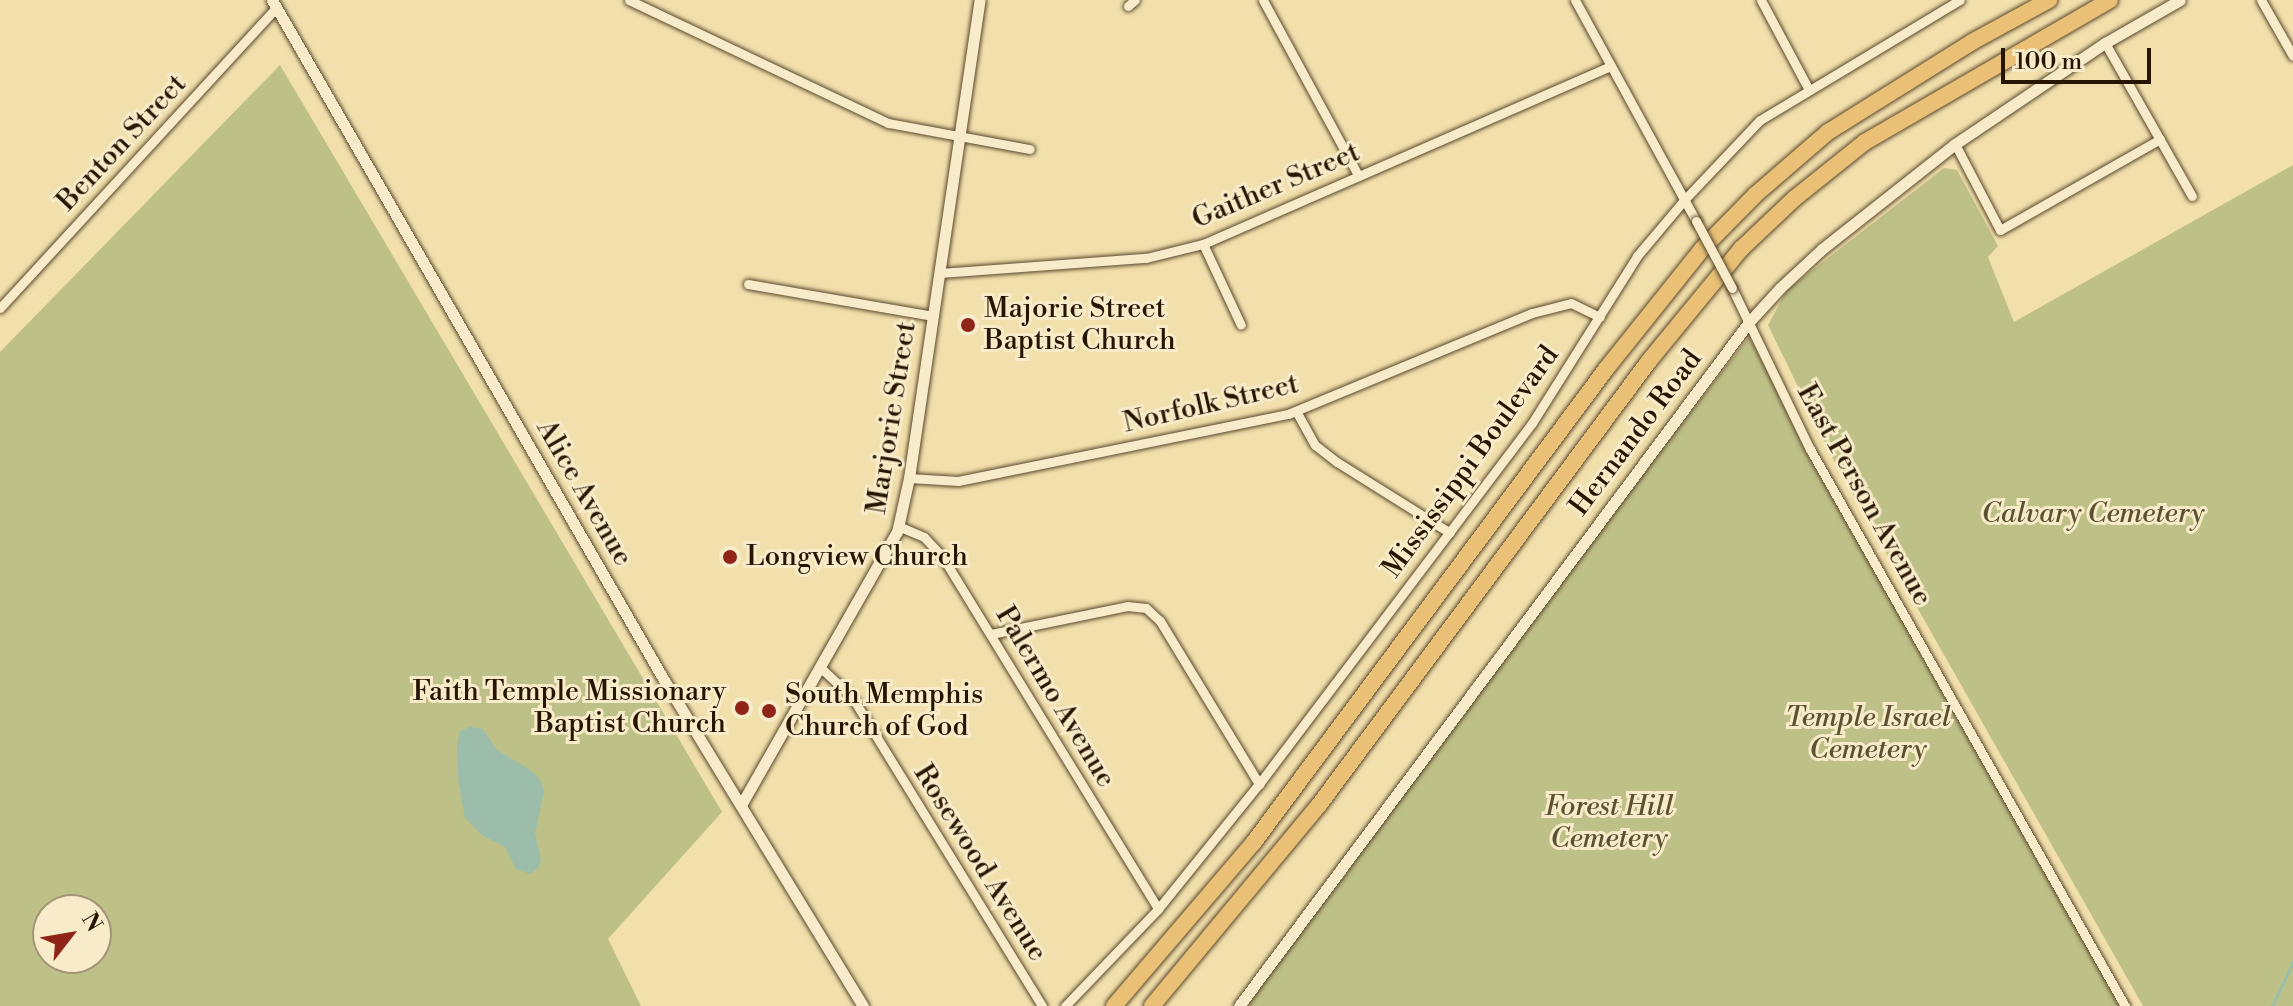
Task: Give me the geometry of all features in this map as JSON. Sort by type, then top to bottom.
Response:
[{"type":"highway","points":[[1114,1006],[1254,842],[1634,331],[1724,226],[1828,132],[1948,57],[2049,0]]},
{"type":"highway","points":[[1152,1006],[1319,805],[1641,372],[1741,249],[1795,198],[1865,142],[2110,0]]},
{"type":"street","points":[[629,0],[888,123],[1030,149]]},
{"type":"street","name":"Marjorie Street","points":[[741,805],[821,668],[898,526],[909,478],[980,0]]},
{"type":"street","points":[[1263,0],[1358,175]]},
{"type":"street","name":"East Person Avenue","points":[[1575,0],[1732,288],[1810,449],[2125,1006]]},
{"type":"street","points":[[1761,0],[1808,88]]},
{"type":"street","name":"Mississippi Boulevard","points":[[1065,1006],[1158,909],[1259,784],[1532,423],[1637,256],[1685,199],[1760,120],[1944,4],[1960,0]]},
{"type":"street","name":"Hernando Road","points":[[1239,1006],[1749,322],[1822,249],[1955,144],[2105,43],[2180,0]]},
{"type":"street","points":[[2261,0],[2293,56]]},
{"type":"street","name":"Benton Street","points":[[0,308],[274,4]]},
{"type":"street","name":"Alice Avenue","points":[[274,4],[664,680],[863,1006]]},
{"type":"street","points":[[2105,43],[2192,196]]},
{"type":"street","name":"Gaither Street","points":[[940,273],[1146,258],[1203,244],[1611,66]]},
{"type":"street","points":[[1955,144],[2000,230],[2160,139]]},
{"type":"street","points":[[1203,244],[1241,325]]},
{"type":"street","points":[[748,284],[933,316]]},
{"type":"street","name":"Norfolk Street","points":[[909,478],[958,481],[1296,411],[1532,313],[1571,303],[1600,317]]},
{"type":"street","points":[[1296,411],[1315,445],[1450,533]]},
{"type":"street","name":"Palermo Avenue","points":[[898,526],[924,537],[934,545],[1158,909]]},
{"type":"street","points":[[991,634],[1127,606],[1146,608],[1160,621],[1259,784]]},
{"type":"street","name":"Rosewood Avenue","points":[[821,668],[852,697],[1042,1006]]},
{"type":"green space","points":[[280,65],[722,812],[608,939],[641,1006],[0,1006],[0,352]]},
{"type":"green space","name":"Calvary Cemetery","points":[[2293,165],[2293,1006],[2143,1006],[1833,459],[1768,325],[1787,290],[1944,168],[1957,170],[1998,246],[1988,257],[2014,322]]},
{"type":"green space","name":"Forest Hill Cemetery","points":[[1749,337],[2120,1006],[1245,1006],[1633,487]]},
{"type":"shaded area","points":[[470,727],[483,729],[497,750],[532,771],[541,781],[544,792],[535,833],[541,860],[538,868],[530,874],[516,869],[505,847],[483,836],[465,818],[458,780],[457,744],[460,731]]},
{"type":"waterway","points":[[2272,1006],[2293,962]]},
{"type":"place","name":"Majorie Street Baptist Church","points":[[968,325]]},
{"type":"place","name":"Longview Church","points":[[730,557]]},
{"type":"place","name":"Faith Temple Missionary Baptist Church","points":[[742,708]]},
{"type":"place","name":"South Memphis Church of God","points":[[769,711]]},
{"type":"park label","name":"Temple Israel Cemetery","points":[[1868,734]]}]
